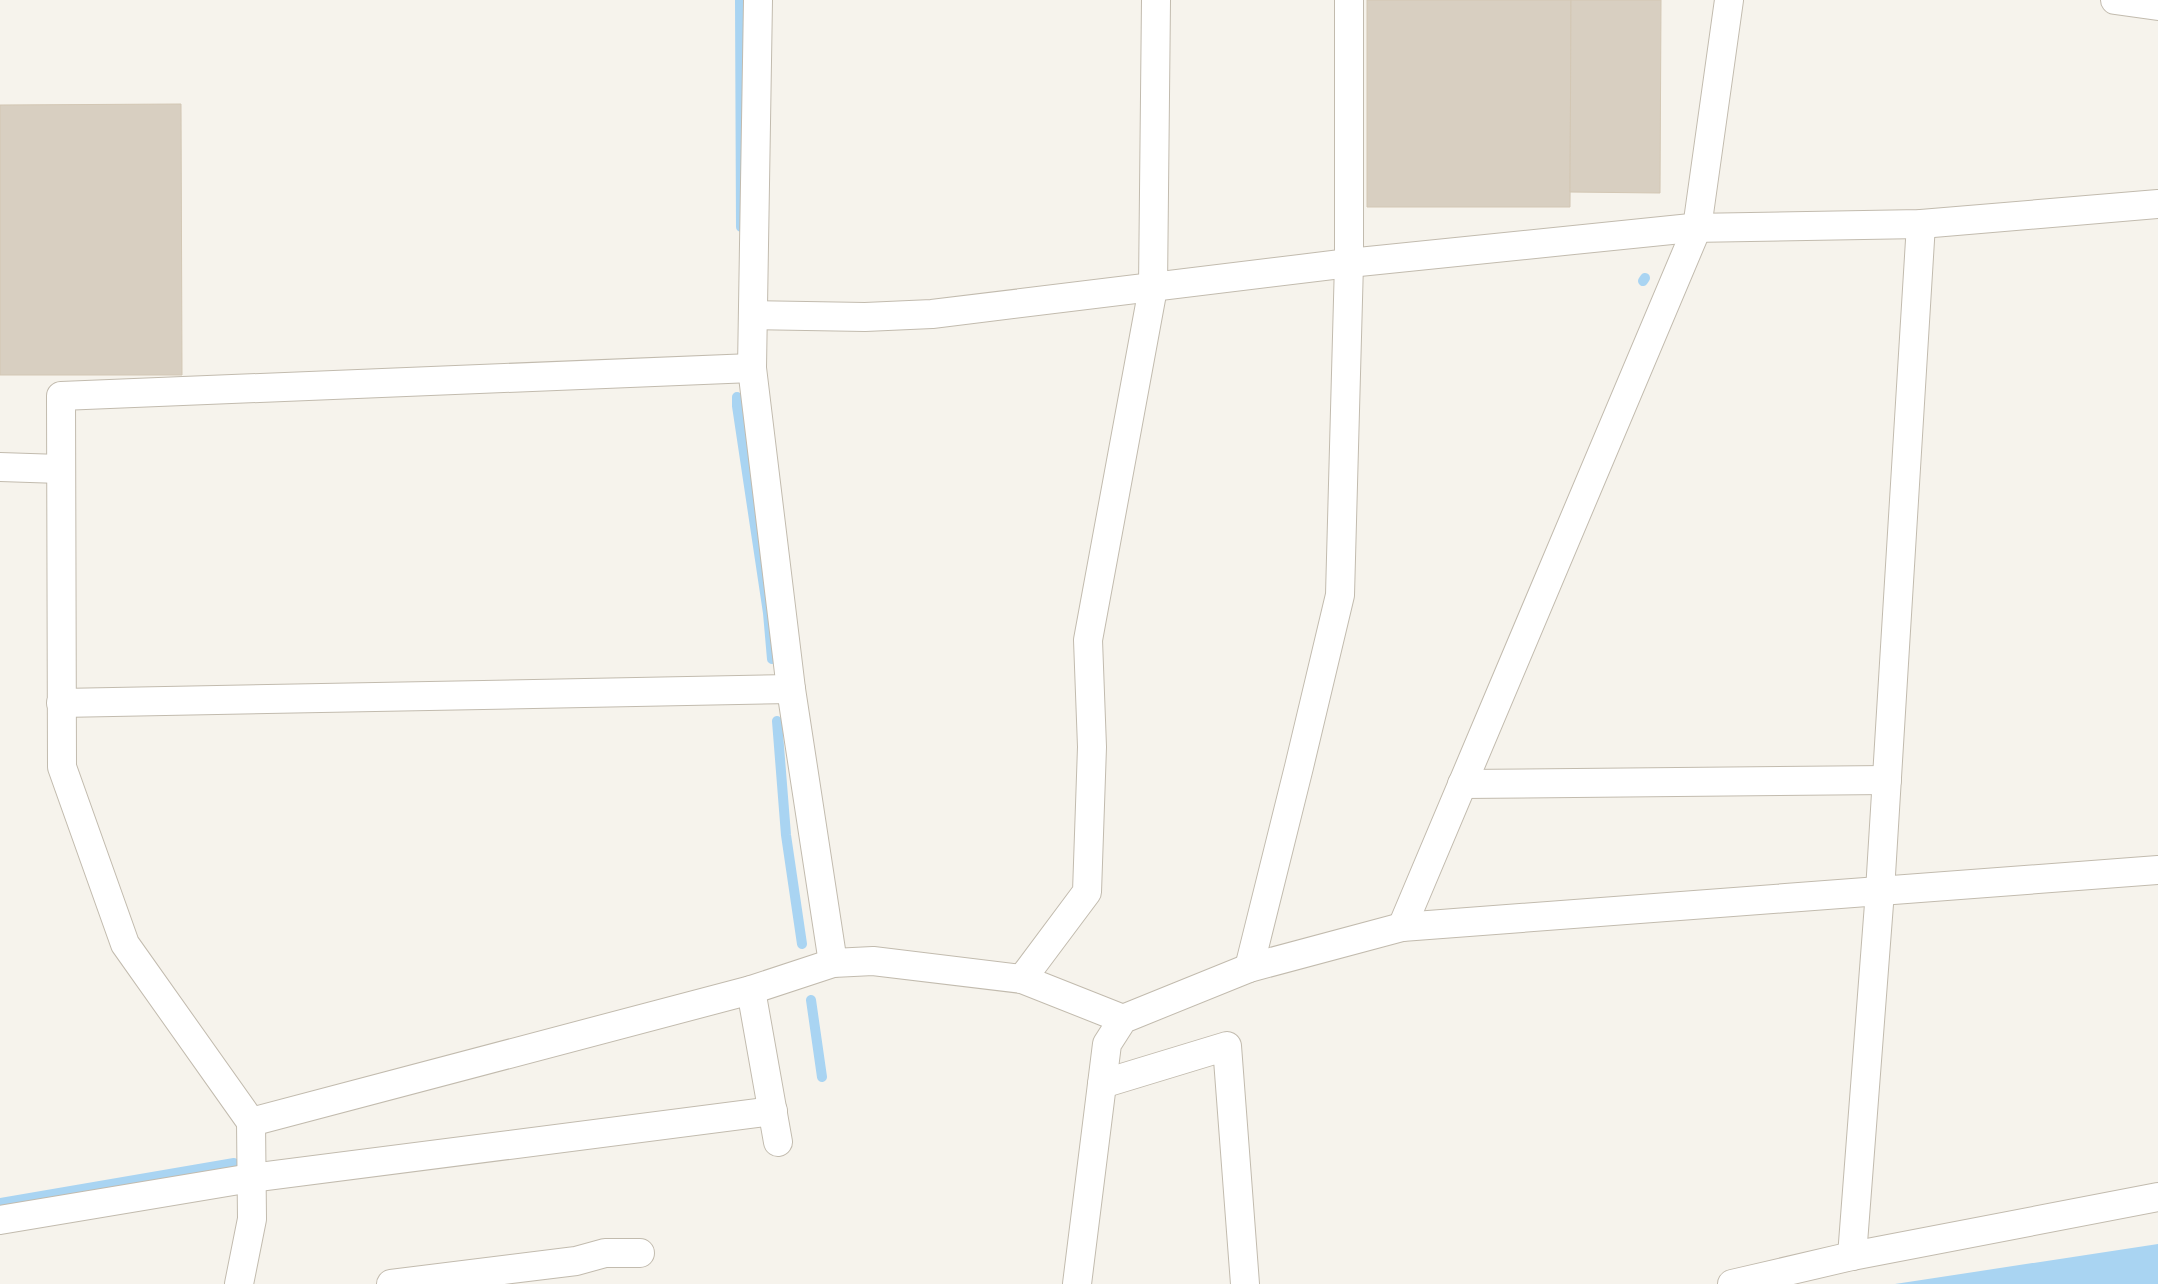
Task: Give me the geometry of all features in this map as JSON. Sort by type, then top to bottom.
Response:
[{"type":"street","points":[[758,0],[752,368],[791,689],[833,963]]},
{"type":"street","points":[[1022,979],[1087,892],[1092,747],[1088,640],[1153,288],[1156,0]]},
{"type":"street","points":[[1249,968],[1340,595],[1350,262],[1349,0]]},
{"type":"street","points":[[1402,927],[1696,228],[1729,0]]},
{"type":"street","points":[[2115,0],[2158,6]]},
{"type":"street","points":[[753,315],[865,317],[932,314],[1350,262],[1696,228],[1921,224],[2158,204]]},
{"type":"street","points":[[1852,1256],[1880,891],[1921,224]]},
{"type":"street","points":[[239,1284],[252,1220],[250,1122],[125,944],[62,767],[61,396],[752,368]]},
{"type":"street","points":[[0,467],[60,470]]},
{"type":"street","points":[[61,703],[791,689]]},
{"type":"street","points":[[1462,784],[1887,780]]},
{"type":"street","points":[[1077,1284],[1107,1044],[1123,1019],[1249,968],[1402,927],[2158,870]]},
{"type":"street","points":[[250,1122],[751,990],[833,963],[873,961],[1022,979],[1123,1019]]},
{"type":"street","points":[[751,990],[778,1142]]},
{"type":"street","points":[[1102,1084],[1226,1046],[1245,1284]]},
{"type":"street","points":[[0,1220],[251,1178],[773,1111]]},
{"type":"street","points":[[1732,1284],[1852,1256],[2158,1197]]},
{"type":"street","points":[[390,1284],[576,1261],[606,1253],[640,1253]]},
{"type":"water","points":[[2158,1244],[2158,1284],[1895,1284]]},
{"type":"building","points":[[1367,0],[1571,0],[1570,207],[1367,207]]},
{"type":"building","points":[[1571,0],[1661,0],[1660,193],[1570,192]]},
{"type":"building","points":[[181,104],[182,375],[0,375],[0,105]]},
{"type":"waterway","points":[[740,0],[741,227]]},
{"type":"waterway","points":[[737,397],[768,613],[772,659]]},
{"type":"waterway","points":[[777,721],[786,835],[802,944]]},
{"type":"waterway","points":[[811,1000],[822,1077]]},
{"type":"waterway","points":[[0,1203],[234,1163]]}]
